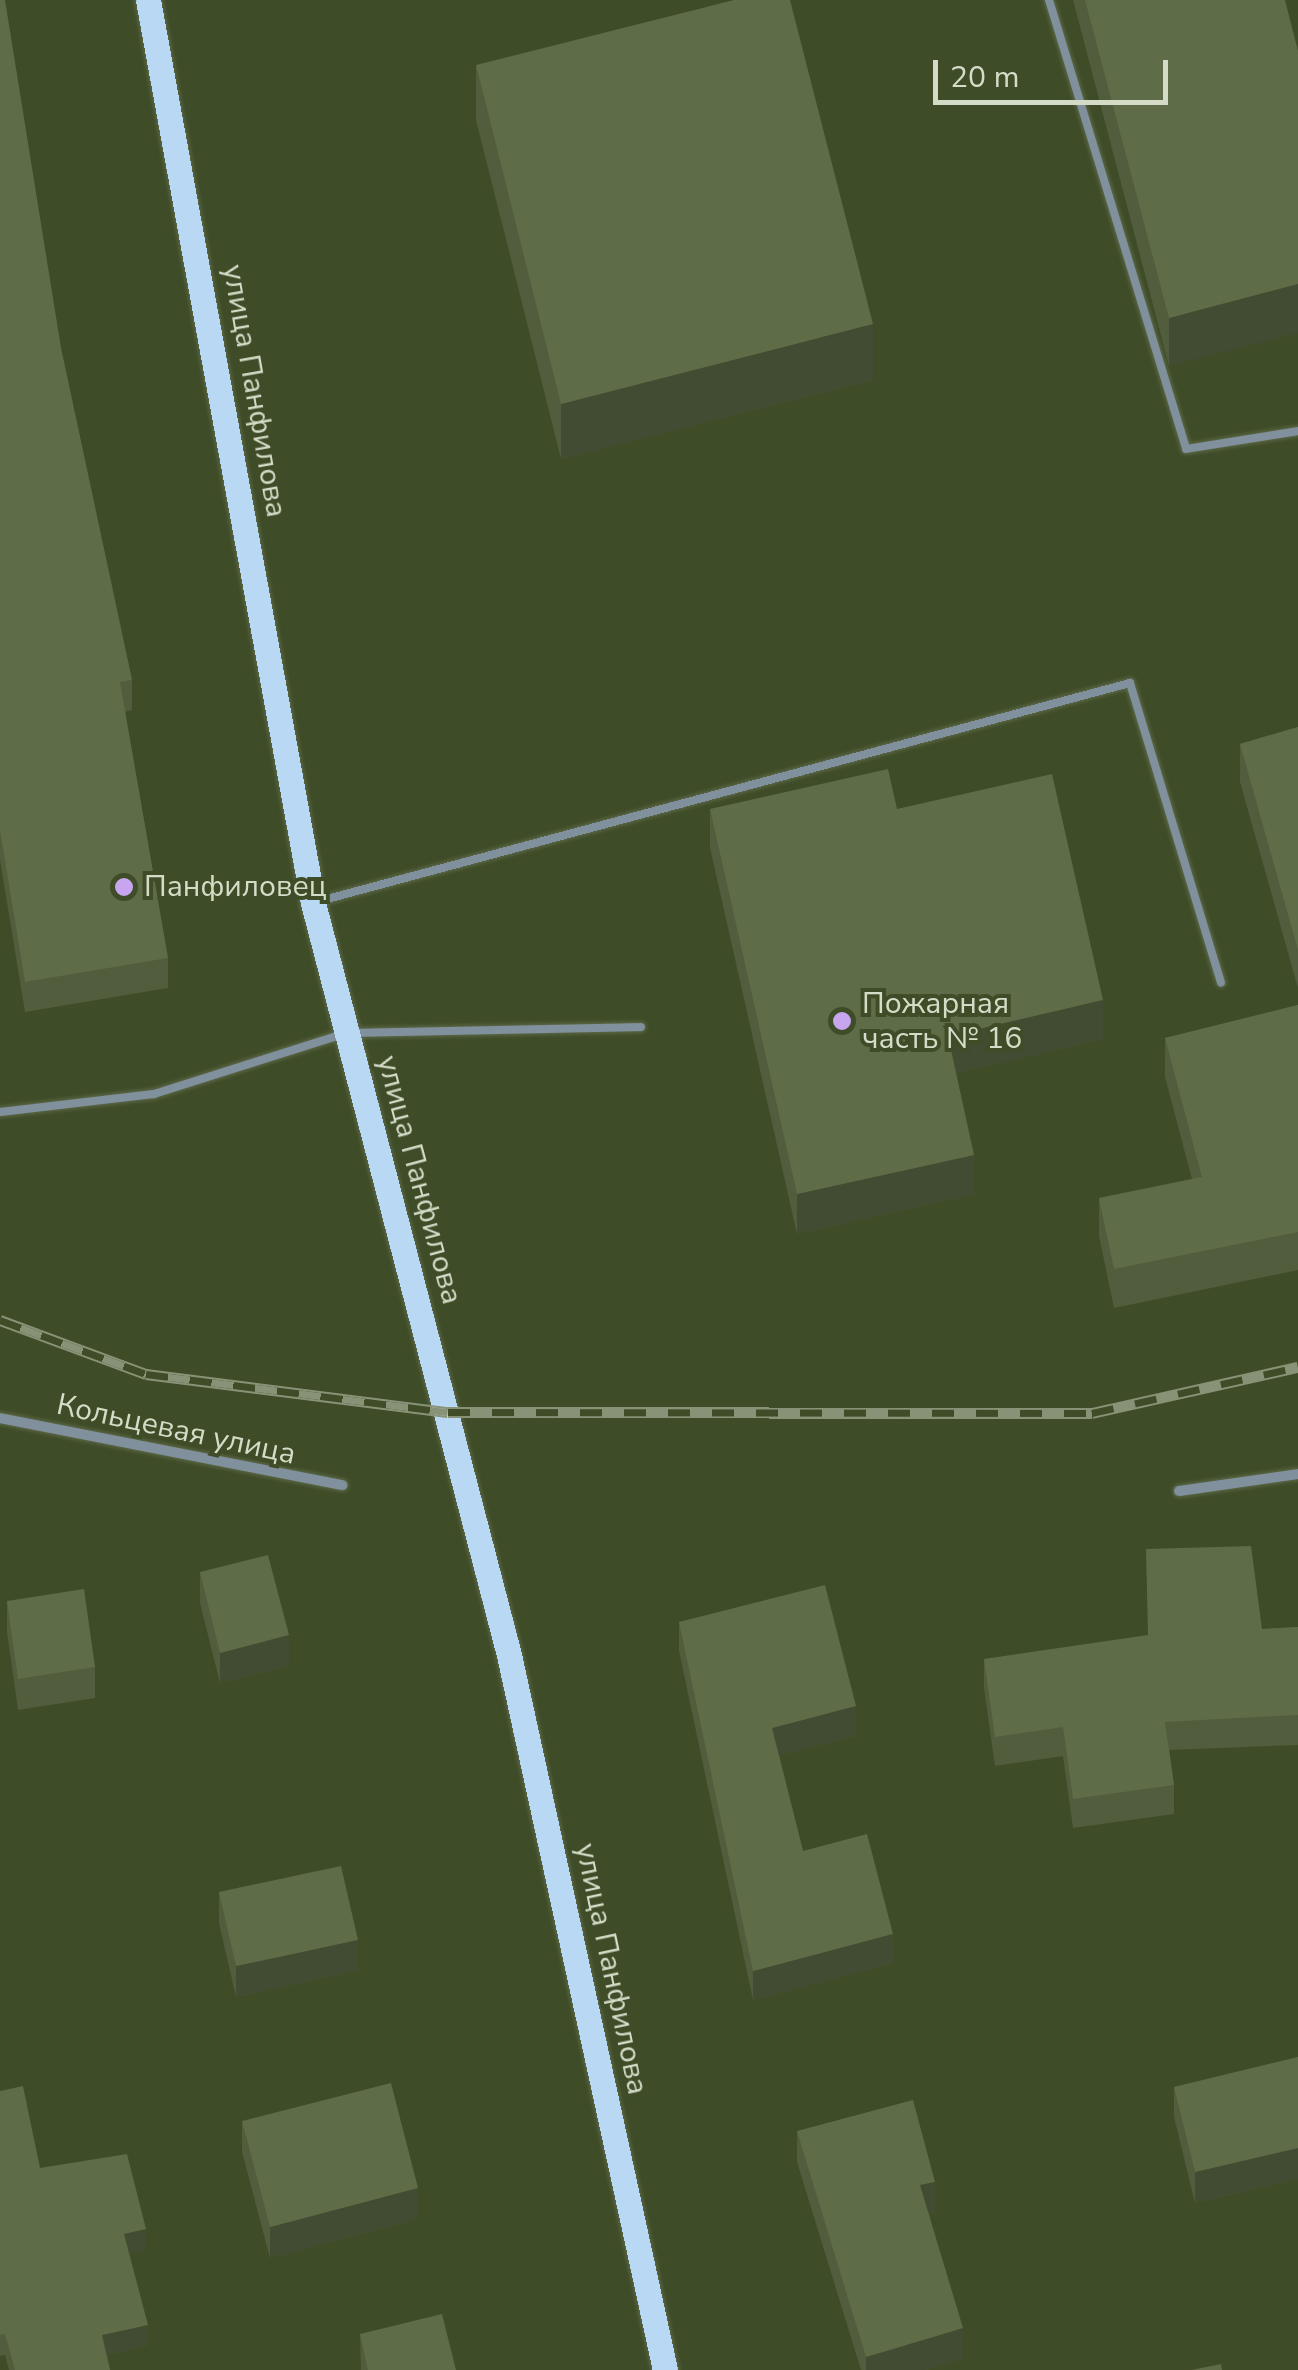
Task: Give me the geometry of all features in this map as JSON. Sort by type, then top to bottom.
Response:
[{"type":"main road","name":"улица Панфилова","points":[[148,0],[312,903],[509,1655],[665,2370]]},
{"type":"street","name":"Кольцевая улица","points":[[0,1418],[342,1485]]},
{"type":"street","points":[[1179,1491],[1298,1474]]},
{"type":"lane","points":[[1048,0],[1186,448],[1298,430]]},
{"type":"lane","points":[[312,903],[1130,682],[1221,982]]},
{"type":"lane","points":[[0,1112],[154,1094],[346,1033],[641,1028]]},
{"type":"building","points":[[0,0],[5,0],[61,348],[132,680],[120,682],[168,958],[25,982],[0,830]]},
{"type":"building","points":[[734,0],[790,0],[873,324],[561,404],[476,65]]},
{"type":"building","points":[[1085,0],[1285,0],[1298,51],[1298,284],[1169,318]]},
{"type":"building","points":[[1298,727],[1298,950],[1240,744]]},
{"type":"building","points":[[888,769],[897,809],[1052,774],[1103,1000],[948,1036],[974,1155],[797,1194],[710,809]]},
{"type":"building","points":[[1298,1005],[1298,1232],[1114,1269],[1099,1198],[1202,1177],[1165,1038]]},
{"type":"building","points":[[1251,1546],[1262,1629],[1298,1627],[1298,1715],[1165,1722],[1174,1785],[1073,1799],[1063,1727],[995,1737],[984,1659],[1148,1635],[1146,1549]]},
{"type":"building","points":[[268,1555],[289,1635],[220,1653],[200,1572]]},
{"type":"building","points":[[825,1585],[856,1706],[772,1728],[803,1851],[867,1834],[893,1934],[753,1971],[679,1622]]},
{"type":"building","points":[[84,1589],[95,1667],[18,1679],[7,1601]]},
{"type":"building","points":[[341,1866],[358,1940],[236,1966],[219,1892]]},
{"type":"building","points":[[1298,2057],[1298,2148],[1195,2172],[1174,2087]]},
{"type":"building","points":[[391,2083],[418,2188],[270,2227],[242,2121]]},
{"type":"building","points":[[23,2086],[40,2168],[127,2154],[146,2229],[124,2234],[148,2325],[102,2335],[110,2370],[15,2370],[5,2334],[0,2335],[0,2091]]},
{"type":"building","points":[[913,2100],[935,2182],[920,2185],[963,2328],[866,2357],[797,2131]]},
{"type":"building","points":[[442,2314],[456,2370],[368,2370],[360,2334]]},
{"type":"building","points":[[1221,2364],[1222,2370],[1192,2370]]},
{"type":"railway","points":[[0,1320],[146,1374],[448,1412],[1092,1413],[1298,1367]]},
{"type":"place","name":"Панфиловец","points":[[124,887]]},
{"type":"place","name":"Пожарная часть № 16","points":[[842,1021]]}]
